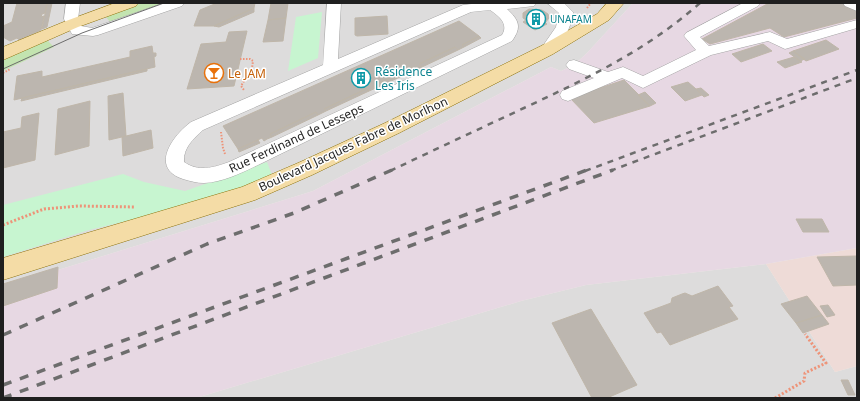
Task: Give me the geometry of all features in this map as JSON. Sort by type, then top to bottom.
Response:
[{"type":"main road","points":[[3,54],[72,24],[130,3]]},
{"type":"main road","name":"Boulevard Jacques Fabre de Morlhon","points":[[3,269],[246,194],[305,169],[386,131],[547,50],[603,17],[616,3]]},
{"type":"street","points":[[74,3],[72,24],[78,30],[97,32],[177,3]]},
{"type":"street","points":[[330,68],[334,3]]},
{"type":"street","name":"Rue Ferdinand de Lesseps","points":[[493,6],[505,13],[510,20],[512,27],[510,35],[507,38],[261,156],[226,171],[199,176],[189,175],[176,166],[175,156],[178,148],[185,136],[196,126],[468,8],[529,3]]},
{"type":"street","points":[[547,50],[563,29],[566,18],[566,12],[554,3]]},
{"type":"street","points":[[706,51],[691,36],[753,3]]},
{"type":"street","points":[[850,3],[857,7]]},
{"type":"street","points":[[568,96],[623,72],[643,83],[706,51],[770,36],[785,44],[857,24]]},
{"type":"street","points":[[574,65],[609,78]]},
{"type":"path","points":[[240,59],[250,59],[253,61],[252,68],[241,86]]},
{"type":"path","points":[[222,136],[222,148]]},
{"type":"path","points":[[3,225],[44,209],[78,206],[142,208]]},
{"type":"path","points":[[775,398],[804,381],[805,373],[825,364],[826,361],[805,334]]},
{"type":"shaded area","points":[[3,3],[633,3],[574,65],[561,71],[551,67],[313,191],[3,287]]},
{"type":"shaded area","points":[[633,3],[857,3],[857,248],[766,264],[586,285],[521,301],[196,398],[3,398],[3,287],[313,191],[551,67],[561,71],[574,65]]},
{"type":"shaded area","points":[[857,248],[857,366],[835,372],[766,264]]},
{"type":"shaded area","points":[[766,264],[835,372],[857,366],[857,398],[196,398],[521,301],[586,285]]},
{"type":"green space","points":[[141,3],[171,3],[112,24],[105,16]]},
{"type":"green space","points":[[322,12],[318,58],[288,71],[296,17]]},
{"type":"green space","points":[[47,40],[54,47],[3,71],[3,60]]},
{"type":"green space","points":[[267,162],[272,175],[226,194],[169,211],[89,230],[3,257],[3,205],[123,174],[144,182],[185,191]]},
{"type":"building","points":[[17,3],[47,3],[45,13],[42,14],[41,17],[44,16],[41,30],[19,40],[17,38],[10,41],[3,37],[3,26],[12,22]]},
{"type":"building","points":[[52,3],[47,27],[42,29],[47,4]]},
{"type":"building","points":[[217,3],[255,3],[254,8],[214,26],[194,26],[200,10]]},
{"type":"building","points":[[271,3],[288,3],[286,18],[268,20]]},
{"type":"building","points":[[769,3],[844,3],[857,11],[857,18],[784,37],[770,28],[710,44],[702,39]]},
{"type":"building","points":[[254,8],[254,12],[219,27],[214,26]]},
{"type":"building","name":"UNAFAM","points":[[529,9],[542,10],[548,14],[549,18],[545,23],[547,24],[535,30],[523,22],[526,20],[523,18],[523,13]]},
{"type":"building","points":[[387,16],[388,34],[355,35],[355,18]]},
{"type":"building","points":[[286,18],[283,41],[263,42],[268,20]]},
{"type":"building","name":"Résidence Les Iris","points":[[459,21],[479,36],[462,45],[464,47],[458,50],[455,47],[419,64],[422,67],[415,70],[412,67],[373,86],[376,88],[369,91],[366,89],[324,109],[326,111],[318,115],[316,112],[270,134],[272,137],[264,141],[262,138],[238,149],[223,126]]},
{"type":"building","name":"Le JAM","points":[[247,31],[234,86],[187,89],[201,44],[226,42],[229,32]]},
{"type":"building","points":[[479,36],[481,38],[464,47],[462,45]]},
{"type":"building","points":[[826,40],[839,49],[806,61],[793,51]]},
{"type":"building","points":[[763,44],[772,51],[741,62],[732,54]]},
{"type":"building","points":[[152,46],[153,53],[156,53],[156,56],[154,57],[155,67],[14,100],[17,76],[42,71],[42,77],[130,57],[130,51]]},
{"type":"building","points":[[455,47],[458,50],[422,67],[419,64]]},
{"type":"building","points":[[793,51],[805,59],[800,61],[789,53]]},
{"type":"building","points":[[794,57],[802,62],[785,68],[777,62]]},
{"type":"building","points":[[412,67],[415,70],[376,88],[373,86]]},
{"type":"building","points":[[147,69],[147,71],[21,101],[22,98]]},
{"type":"building","points":[[624,80],[650,106],[594,123],[570,98]]},
{"type":"building","points":[[688,82],[702,95],[685,101],[671,87]]},
{"type":"building","points":[[701,88],[709,95],[704,97],[696,89]]},
{"type":"building","points":[[366,89],[369,91],[326,111],[324,109]]},
{"type":"building","points":[[645,92],[656,103],[650,106],[638,95]]},
{"type":"building","points":[[123,93],[126,136],[109,140],[108,96]]},
{"type":"building","points":[[90,101],[89,146],[55,155],[58,109]]},
{"type":"building","points":[[316,112],[318,115],[272,137],[270,134]]},
{"type":"building","points":[[39,113],[35,160],[3,168],[3,132],[21,128],[22,117]]},
{"type":"building","points":[[151,130],[153,148],[123,156],[122,137]]},
{"type":"building","points":[[258,140],[260,143],[239,152],[238,149]]},
{"type":"building","points":[[796,219],[822,219],[829,232],[803,232]]},
{"type":"building","points":[[857,256],[857,285],[833,286],[817,257]]},
{"type":"building","points":[[58,267],[57,288],[3,306],[3,284]]},
{"type":"building","points":[[718,286],[733,306],[729,307],[738,319],[670,345],[661,332],[657,333],[644,313],[671,303],[672,298],[682,294],[685,293],[692,296]]},
{"type":"building","points":[[807,296],[822,315],[796,323],[781,304]]},
{"type":"building","points":[[828,305],[835,315],[827,317],[820,306]]},
{"type":"building","points":[[591,309],[637,385],[607,398],[592,398],[552,323]]},
{"type":"building","points":[[822,315],[829,324],[803,333],[796,323]]},
{"type":"building","points":[[841,380],[848,380],[855,395],[848,395]]},
{"type":"tram line","points":[[3,69],[82,33],[164,3]]},
{"type":"railway","points":[[390,171],[594,74],[638,49],[659,35],[700,3]]},
{"type":"railway","points":[[585,171],[857,70]]},
{"type":"railway","points":[[610,171],[857,78]]},
{"type":"railway","points":[[3,335],[207,244],[294,213],[392,170]]},
{"type":"railway","points":[[3,385],[587,170]]},
{"type":"railway","points":[[3,398],[613,170]]},
{"type":"place","name":"UNAFAM","points":[[536,19]]},
{"type":"place","name":"Le JAM","points":[[214,73]]},
{"type":"place","name":"Résidence Les Iris","points":[[361,78]]}]
